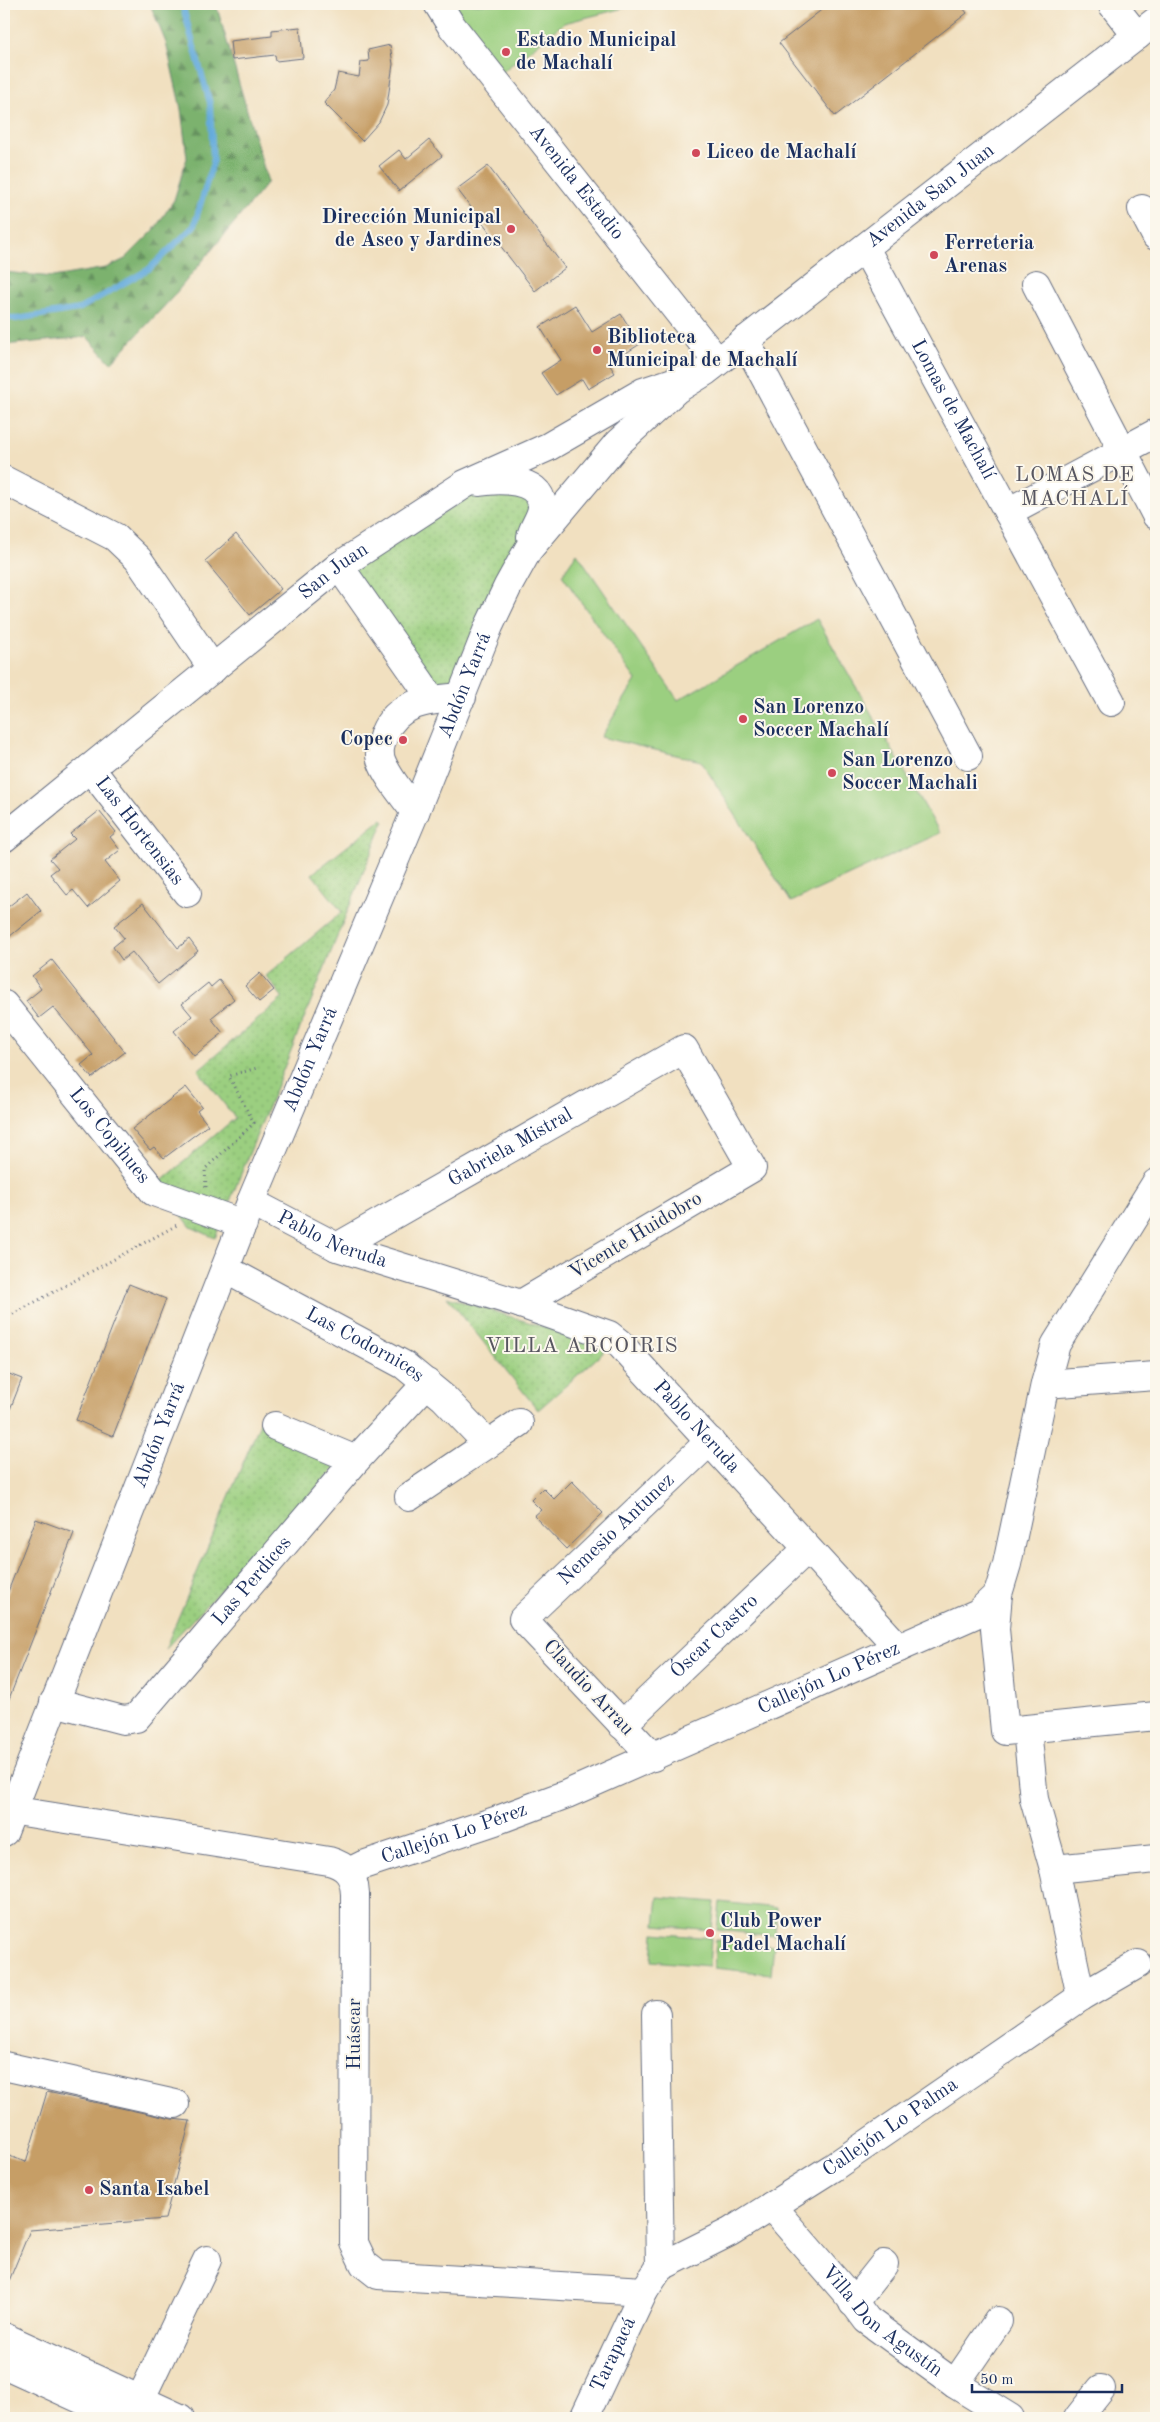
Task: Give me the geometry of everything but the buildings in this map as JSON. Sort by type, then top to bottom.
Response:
[{"type":"street","name":"Avenida Estadio","points":[[438,4],[451,25],[711,366]]},
{"type":"street","points":[[1112,4],[1147,29]]},
{"type":"street","name":"Avenida San Juan","points":[[711,366],[1147,29]]},
{"type":"street","points":[[1142,209],[1156,236]]},
{"type":"street","name":"Lomas de Machalí","points":[[865,248],[1111,702]]},
{"type":"street","points":[[1036,284],[1156,514]]},
{"type":"street","points":[[745,340],[968,756]]},
{"type":"street","name":"San Juan","points":[[4,838],[339,566],[465,484],[548,447],[643,392],[711,366]]},
{"type":"street","name":"Abdón Yarrá","points":[[7,1817],[247,1213],[415,812],[490,626],[528,550],[582,484],[635,426],[676,389],[711,366]]},
{"type":"street","points":[[1008,512],[1156,433]]},
{"type":"street","points":[[465,484],[496,480],[515,481],[526,485],[536,493],[542,503],[541,513],[532,530],[528,550]]},
{"type":"street","points":[[4,481],[115,537],[138,559],[213,669]]},
{"type":"street","points":[[339,566],[421,682],[430,700]]},
{"type":"street","points":[[415,812],[385,768],[379,749],[389,723],[410,705],[430,700],[462,696]]},
{"type":"street","name":"Las Hortensias","points":[[90,768],[187,894]]},
{"type":"street","name":"Los Copihues","points":[[4,1005],[154,1192],[247,1213]]},
{"type":"street","name":"Vicente Huidobro","points":[[521,1304],[752,1168],[684,1049]]},
{"type":"street","name":"Gabriela Mistral","points":[[337,1247],[684,1049]]},
{"type":"street","name":"Callejón Lo Pérez","points":[[349,1872],[381,1858],[513,1814],[653,1758],[978,1613],[998,1594],[1007,1564],[1045,1384],[1056,1344],[1156,1183]]},
{"type":"street","name":"Pablo Neruda","points":[[247,1213],[337,1247],[598,1330],[614,1339],[899,1648]]},
{"type":"street","name":"Las Codornices","points":[[225,1269],[396,1360],[427,1383],[488,1444]]},
{"type":"street","points":[[1045,1384],[1156,1376]]},
{"type":"street","name":"Las Perdices","points":[[54,1702],[123,1720],[136,1718],[356,1460],[427,1383]]},
{"type":"street","points":[[409,1497],[519,1423]]},
{"type":"street","points":[[275,1426],[356,1460]]},
{"type":"street","name":"Nemesio Antunez","points":[[523,1619],[710,1441]]},
{"type":"street","name":"Óscar Castro","points":[[622,1725],[807,1549]]},
{"type":"street","points":[[998,1594],[995,1629],[1005,1731],[1156,1716]]},
{"type":"street","name":"Claudio Arrau","points":[[523,1619],[653,1758]]},
{"type":"street","points":[[1027,1729],[1034,1799],[1054,1869],[1081,1997]]},
{"type":"street","points":[[7,1817],[329,1860],[345,1867],[349,1872]]},
{"type":"street","points":[[1054,1869],[1156,1859]]},
{"type":"street","name":"Huáscar","points":[[349,1872],[355,1894],[354,2243],[364,2264],[378,2275],[644,2291]]},
{"type":"street","name":"Callejón Lo Palma","points":[[644,2291],[660,2267],[730,2232],[772,2206],[884,2134],[1081,1997],[1138,1964]]},
{"type":"street","points":[[656,2014],[660,2267]]},
{"type":"street","points":[[4,2066],[175,2104]]},
{"type":"street","name":"Villa Don Agustín","points":[[772,2206],[867,2320],[955,2384],[1010,2418]]},
{"type":"street","points":[[131,2409],[207,2260]]},
{"type":"street","points":[[853,2303],[884,2264]]},
{"type":"street","name":"Tarapacá","points":[[584,2418],[644,2291]]},
{"type":"street","points":[[955,2384],[998,2320]]},
{"type":"street","points":[[4,2337],[131,2409]]},
{"type":"street","points":[[4,2364],[131,2409],[180,2418]]},
{"type":"street","points":[[1078,2418],[1101,2389]]},
{"type":"green space","points":[[150,4],[216,4],[268,182],[171,299],[111,363],[87,337],[4,345],[4,272],[53,277],[106,268],[125,259],[154,230],[174,200],[187,158],[181,109],[166,43]]},
{"type":"green space","name":"Estadio Municipal de Machalí","points":[[451,4],[640,4],[564,23],[501,73]]},
{"type":"green space","points":[[502,484],[537,507],[517,554],[488,594],[452,684],[428,679],[349,573],[478,491]]},
{"type":"green space","name":"San Lorenzo Soccer Machalí","points":[[577,553],[678,700],[817,619],[940,833],[791,902],[701,761],[601,737],[636,680],[562,575]]},
{"type":"green space","points":[[382,819],[384,821],[215,1238],[191,1227],[158,1184],[235,1118],[198,1070],[283,998],[266,976],[342,912],[312,874]]},
{"type":"green space","points":[[447,1297],[596,1343],[605,1351],[538,1410]]},
{"type":"green space","points":[[262,1418],[347,1455],[165,1649]]},
{"type":"green space","points":[[658,1897],[715,1902],[712,1930],[655,1925]]},
{"type":"green space","points":[[720,1902],[777,1908],[775,1936],[717,1930]]},
{"type":"green space","points":[[654,1933],[711,1938],[709,1966],[652,1961]]},
{"type":"green space","points":[[716,1940],[774,1946],[771,1974],[714,1968]]},
{"type":"waterway","points":[[4,316],[16,319],[79,309],[149,269],[194,226],[213,162],[210,103],[182,4]]},
{"type":"place","name":"Estadio Municipal de Machalí","points":[[506,52]]},
{"type":"place","name":"Liceo de Machalí","points":[[696,153]]},
{"type":"place","name":"Dirección Municipal de Aseo y Jardines","points":[[511,229]]},
{"type":"place","name":"Ferreteria Arenas","points":[[934,255]]},
{"type":"place","name":"Biblioteca Municipal de Machalí","points":[[597,350]]},
{"type":"place","name":"San Lorenzo Soccer Machalí","points":[[743,719]]},
{"type":"place","name":"Copec","points":[[403,740]]},
{"type":"place","name":"San Lorenzo Soccer Machali","points":[[832,773]]},
{"type":"place","name":"Club Power Padel Machalí","points":[[710,1933]]},
{"type":"place","name":"Santa Isabel","points":[[89,2190]]},
{"type":"district","name":"LOMAS DE MACHALÍ","points":[[1075,487]]},
{"type":"district","name":"VILLA ARCOIRIS","points":[[582,1346]]}]
